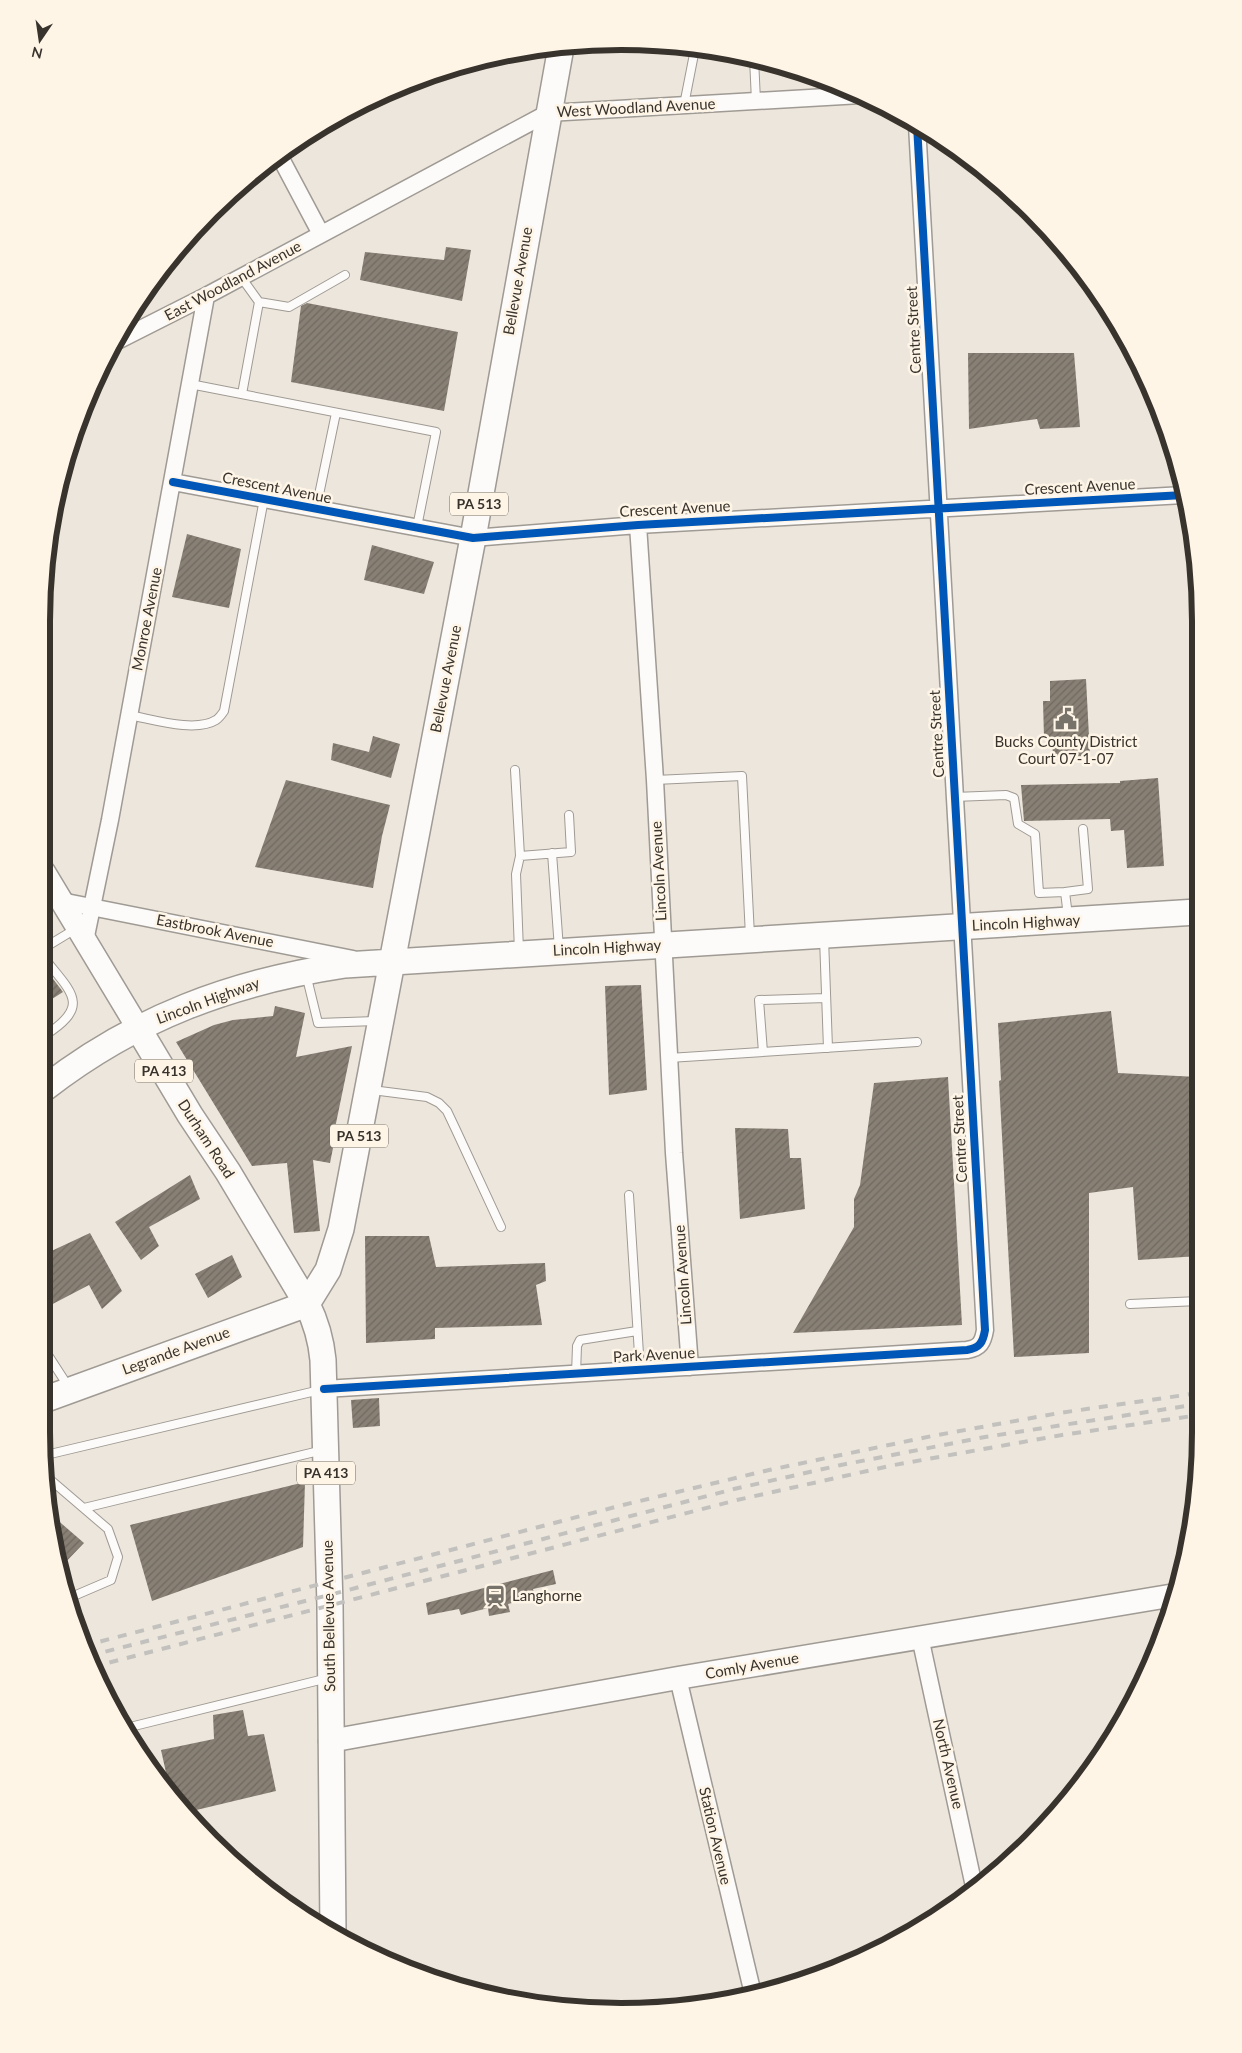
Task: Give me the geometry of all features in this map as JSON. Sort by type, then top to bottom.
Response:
[{"type":"main road","name":"Bellevue Avenue","points":[[307,1304],[328,1270],[336,1250],[380,1021],[381,962],[473,538],[560,54]]},
{"type":"main road","name":"Lincoln Highway","points":[[50,1084],[86,1058],[138,1028],[221,993],[305,971],[381,962],[1192,912]]},
{"type":"main road","name":"Durham Road","points":[[138,1028],[190,1115],[228,1172],[307,1304]]},
{"type":"main road","name":"South Bellevue Avenue","points":[[307,1304],[316,1322],[321,1341],[324,1389],[333,1926]]},
{"type":"main road","name":"Legrande Avenue","points":[[50,1398],[307,1304]]},
{"type":"street","name":"West Woodland Avenue","points":[[321,234],[548,114],[846,96]]},
{"type":"street","name":"Centre Street","points":[[917,133],[985,1330],[982,1342]]},
{"type":"street","points":[[282,161],[321,234]]},
{"type":"street","name":"East Woodland Avenue","points":[[125,336],[206,296],[321,234]]},
{"type":"street","name":"Monroe Avenue","points":[[81,934],[92,907],[173,482],[206,296]]},
{"type":"street","name":"Crescent Avenue","points":[[173,482],[473,538],[638,524],[1178,495]]},
{"type":"street","name":"Lincoln Avenue","points":[[638,524],[655,780],[669,1058],[690,1367]]},
{"type":"street","name":"Durham Road","points":[[50,882],[138,1028]]},
{"type":"street","name":"Eastbrook Avenue","points":[[61,901],[381,962]]},
{"type":"street","name":"Park Avenue","points":[[324,1389],[967,1350],[974,1349],[982,1342]]},
{"type":"street","name":"Comly Avenue","points":[[330,1741],[678,1678],[920,1637],[1166,1603]]},
{"type":"street","name":"North Avenue","points":[[920,1637],[973,1882]]},
{"type":"street","name":"Station Avenue","points":[[678,1678],[752,1988]]},
{"type":"lane","points":[[684,105],[694,55]]},
{"type":"lane","points":[[754,66],[756,101]]},
{"type":"lane","points":[[242,277],[260,302],[289,307],[345,275]]},
{"type":"lane","points":[[242,394],[260,302]]},
{"type":"lane","points":[[190,384],[436,432],[417,528]]},
{"type":"lane","points":[[316,509],[336,413]]},
{"type":"lane","points":[[129,715],[174,724],[199,726],[216,720],[224,711],[264,499]]},
{"type":"lane","points":[[515,770],[520,856],[516,874],[520,953]]},
{"type":"lane","points":[[655,780],[742,776],[751,940]]},
{"type":"lane","points":[[954,797],[1006,795],[1014,798],[1018,824],[1034,834],[1039,892],[1065,892],[1088,889],[1083,829]]},
{"type":"lane","points":[[520,856],[571,852],[569,815]]},
{"type":"lane","points":[[552,853],[559,951]]},
{"type":"lane","points":[[1065,892],[1068,921]]},
{"type":"lane","points":[[50,946],[81,934]]},
{"type":"lane","points":[[824,936],[828,1048]]},
{"type":"lane","points":[[50,966],[74,1001],[72,1013],[63,1023],[50,1032]]},
{"type":"lane","points":[[305,971],[318,1023],[380,1021]]},
{"type":"lane","points":[[763,1052],[759,1000],[826,998]]},
{"type":"lane","points":[[669,1058],[917,1042]]},
{"type":"lane","points":[[368,1090],[427,1097],[439,1103],[446,1111],[456,1130],[501,1227]]},
{"type":"lane","points":[[629,1195],[640,1370]]},
{"type":"lane","points":[[1130,1304],[1192,1301]]},
{"type":"lane","points":[[576,1374],[577,1346],[580,1340],[637,1331]]},
{"type":"lane","points":[[50,1358],[71,1390]]},
{"type":"lane","points":[[51,1454],[324,1389]]},
{"type":"lane","points":[[84,1508],[326,1450]]},
{"type":"lane","points":[[52,1481],[108,1529],[118,1556],[112,1580],[74,1596]]},
{"type":"lane","points":[[132,1727],[330,1678]]},
{"type":"building","points":[[446,247],[471,250],[462,301],[360,280],[365,252],[444,260]]},
{"type":"building","points":[[307,303],[458,332],[444,411],[291,382],[301,306]]},
{"type":"building","points":[[968,353],[1074,353],[1080,427],[1040,429],[1037,419],[969,429]]},
{"type":"building","points":[[187,534],[241,549],[229,608],[172,597]]},
{"type":"building","points":[[372,545],[434,562],[424,594],[364,580]]},
{"type":"building","name":"Bucks County District Court 07-1-07","points":[[1086,679],[1090,756],[1053,757],[1052,738],[1044,738],[1043,701],[1050,701],[1050,681]]},
{"type":"building","points":[[373,736],[400,744],[391,778],[331,760],[333,743],[369,752]]},
{"type":"building","points":[[1158,778],[1164,866],[1127,868],[1124,830],[1111,831],[1110,819],[1024,821],[1021,785],[1120,783],[1120,781]]},
{"type":"building","points":[[286,780],[390,805],[382,836],[373,888],[255,867]]},
{"type":"building","points":[[50,975],[63,992],[50,1000]]},
{"type":"building","points":[[641,985],[647,1090],[609,1095],[605,986]]},
{"type":"building","points":[[275,1006],[305,1013],[296,1057],[352,1046],[335,1128],[337,1128],[330,1163],[313,1160],[320,1231],[294,1233],[287,1163],[252,1166],[176,1042],[214,1025],[233,1020],[273,1016]]},
{"type":"building","points":[[1111,1011],[1118,1073],[1192,1077],[1192,1256],[1138,1260],[1133,1187],[1089,1193],[1089,1353],[1014,1357],[999,1081],[1001,1080],[998,1023]]},
{"type":"building","points":[[948,1077],[962,1325],[793,1333],[854,1227],[854,1199],[860,1185],[874,1083]]},
{"type":"building","points":[[735,1128],[788,1129],[790,1158],[801,1158],[805,1209],[740,1219]]},
{"type":"building","points":[[190,1175],[200,1199],[149,1227],[159,1246],[141,1260],[115,1222]]},
{"type":"building","points":[[90,1233],[122,1291],[102,1309],[89,1285],[50,1305],[50,1252]]},
{"type":"building","points":[[365,1236],[429,1236],[436,1267],[545,1263],[546,1281],[536,1285],[542,1325],[435,1328],[435,1339],[366,1343]]},
{"type":"building","points":[[232,1255],[242,1277],[208,1298],[195,1274]]},
{"type":"building","points":[[379,1398],[380,1426],[353,1428],[351,1400]]},
{"type":"building","points":[[305,1482],[303,1547],[152,1601],[130,1525]]},
{"type":"building","points":[[57,1520],[84,1543],[65,1563]]},
{"type":"building","points":[[553,1570],[556,1584],[533,1589],[535,1597],[508,1604],[510,1612],[489,1616],[488,1608],[461,1615],[459,1609],[428,1615],[426,1603]]},
{"type":"building","points":[[243,1710],[248,1736],[264,1734],[276,1791],[194,1811],[168,1780],[161,1750],[214,1739],[213,1715]]},
{"type":"railway","points":[[90,1644],[623,1505],[769,1470],[932,1436],[1059,1413],[1192,1394]]},
{"type":"railway","points":[[95,1654],[734,1489],[841,1465],[985,1437],[1192,1405]]},
{"type":"railway","points":[[100,1665],[737,1500],[894,1465],[1062,1435],[1192,1416]]},
{"type":"cycle path","points":[[324,1389],[967,1350],[975,1348],[982,1341],[985,1330],[917,133]]},
{"type":"cycle path","points":[[173,482],[473,538],[638,525],[1178,495]]},
{"type":"place","name":"Bucks County District Court 07-1-07","points":[[1066,719]]},
{"type":"place","name":"Langhorne","points":[[495,1596]]}]
